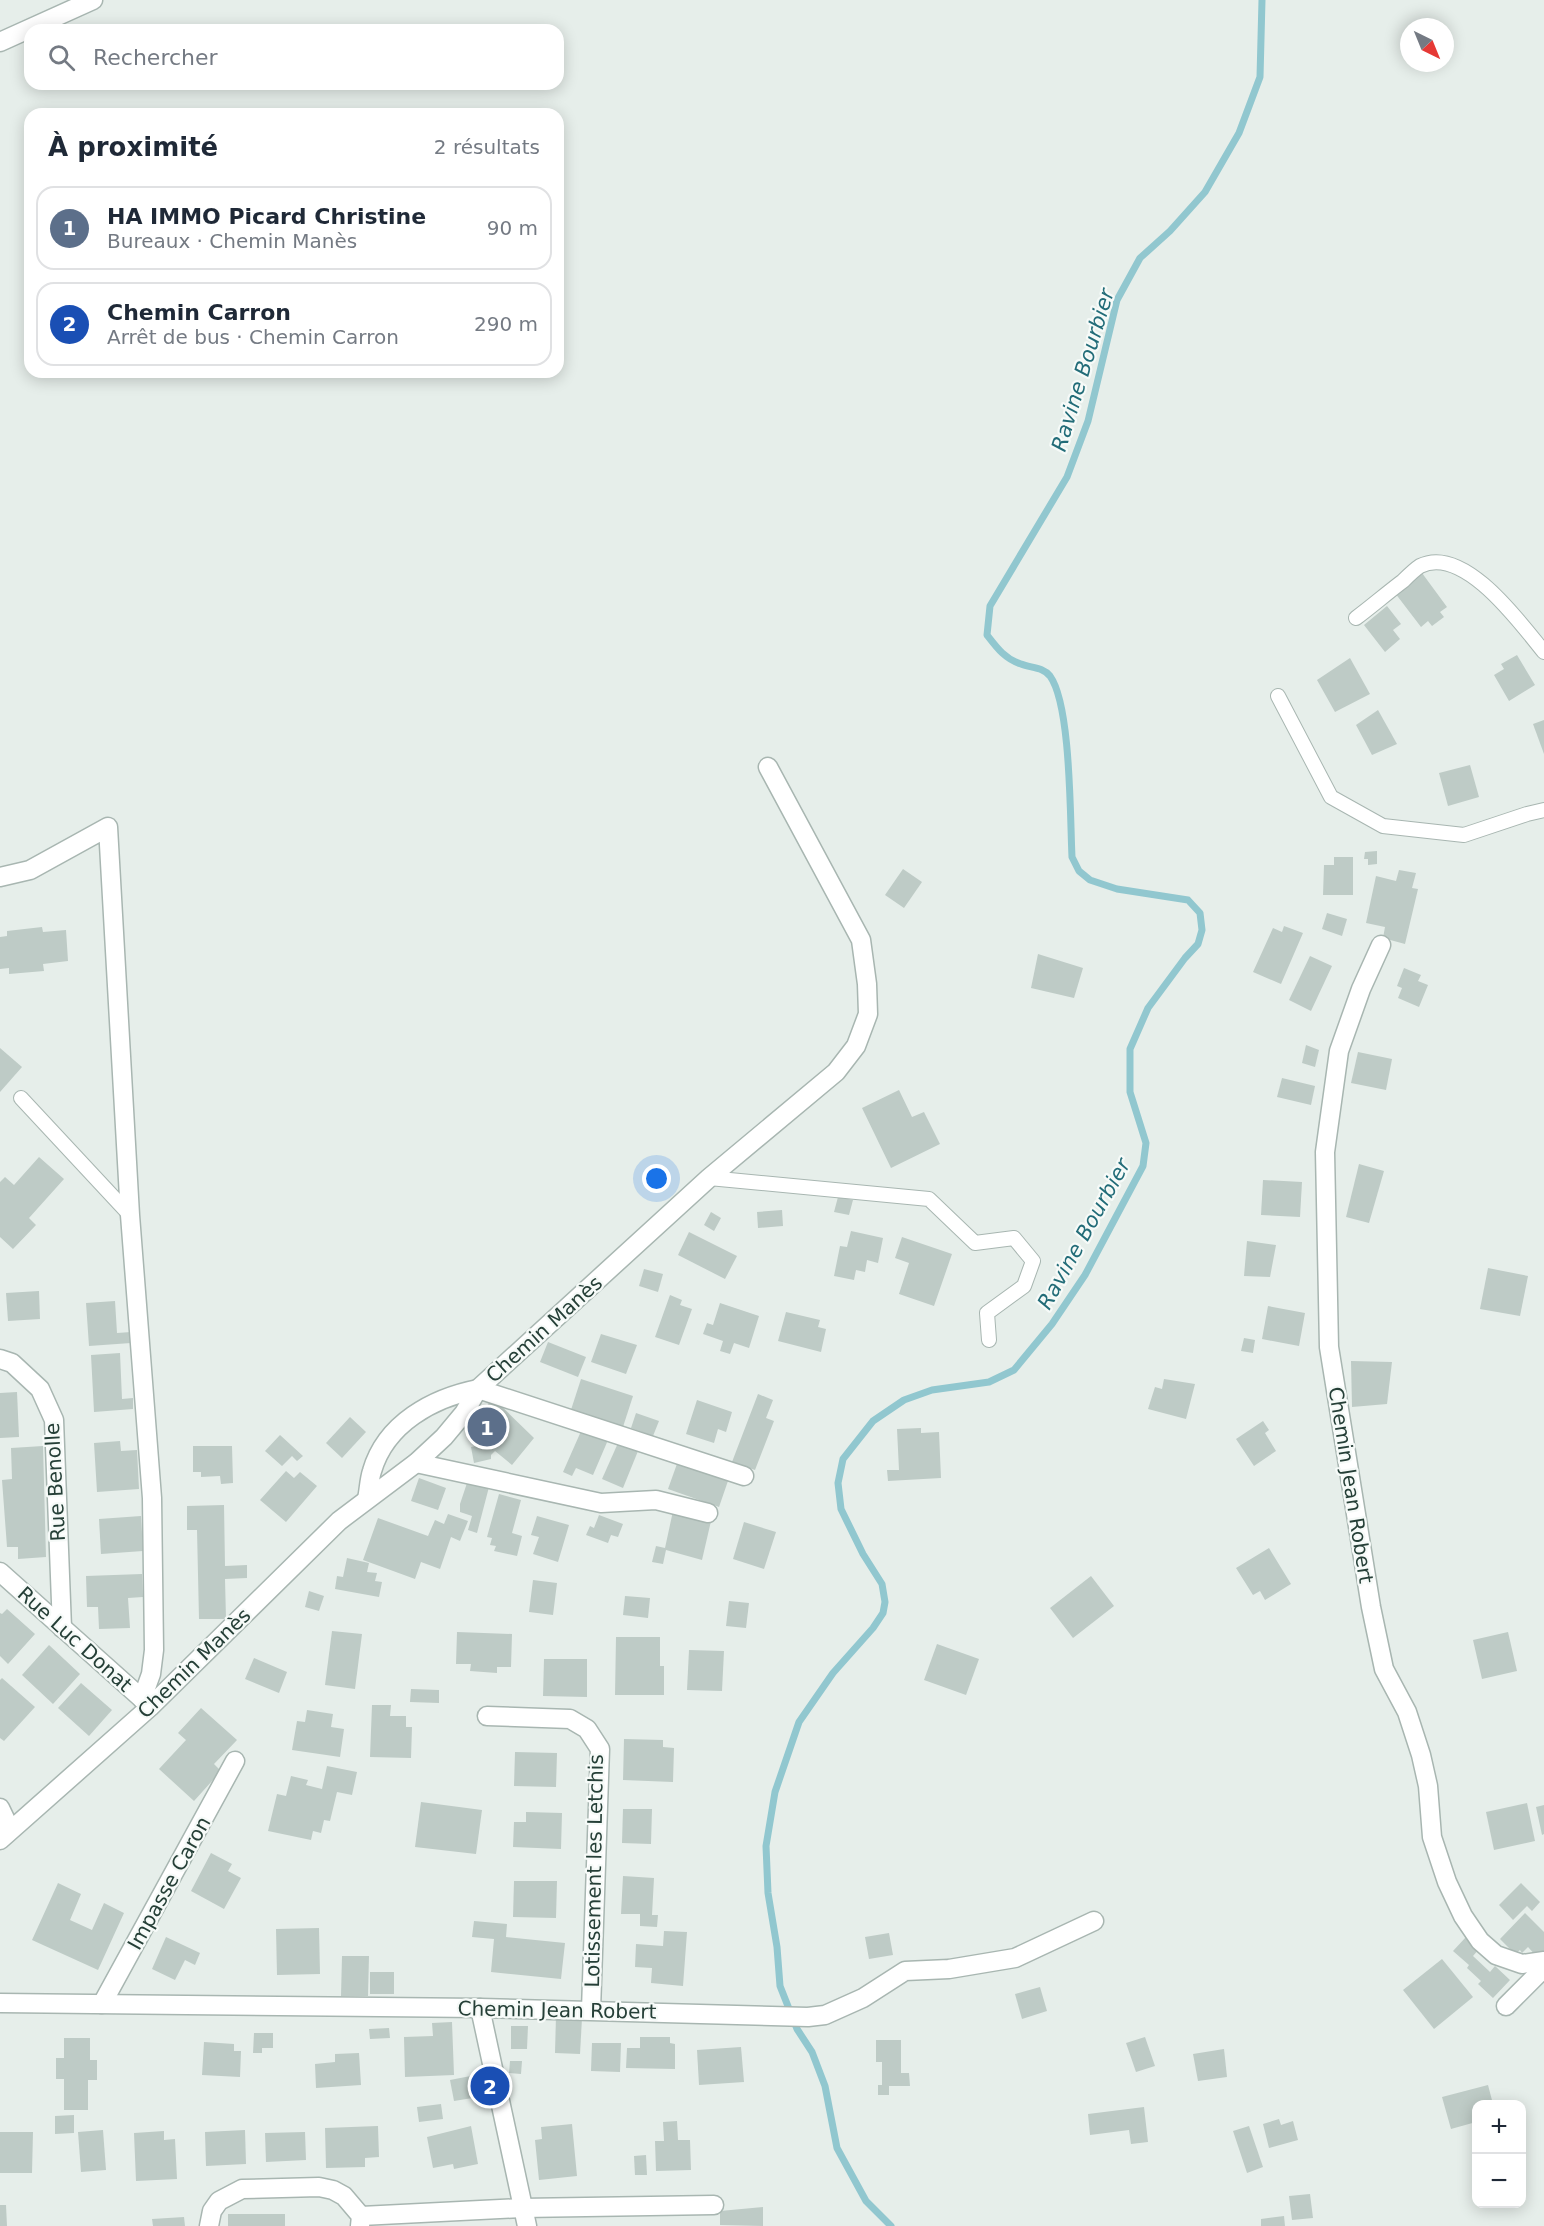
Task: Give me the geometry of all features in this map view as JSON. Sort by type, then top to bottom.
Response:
[{"type":"street","points":[[40,24],[93,0]]},
{"type":"street","points":[[0,42],[24,31]]},
{"type":"street","name":"Chemin Manès","points":[[5,1835],[339,1521],[416,1463],[444,1437],[464,1413],[478,1389],[709,1178],[836,1072],[856,1046],[868,1014],[867,984],[861,940],[768,767]]},
{"type":"street","points":[[0,877],[30,870],[108,827],[130,1215],[152,1498],[154,1650],[146,1703]]},
{"type":"street","name":"Chemin Jean Robert","points":[[1381,945],[1361,989],[1339,1051],[1325,1152],[1329,1347],[1371,1606],[1384,1669],[1407,1712],[1421,1755],[1428,1786],[1432,1837],[1447,1882],[1463,1916],[1480,1941],[1496,1955],[1522,1964],[1544,1961]]},
{"type":"street","name":"Rue Benolle","points":[[0,1359],[12,1363],[39,1389],[54,1420],[62,1628]]},
{"type":"street","points":[[368,1499],[371,1472],[379,1452],[402,1424],[442,1399],[456,1393],[478,1389],[744,1476]]},
{"type":"street","points":[[416,1463],[601,1503],[656,1500],[708,1513]]},
{"type":"street","name":"Rue Luc Donat","points":[[0,1572],[146,1703]]},
{"type":"street","name":"Lotissement les Letchis","points":[[487,1716],[570,1719],[587,1730],[600,1749],[591,2010]]},
{"type":"street","name":"Impasse Caron","points":[[102,2004],[235,1761]]},
{"type":"street","points":[[0,1808],[5,1835]]},
{"type":"street","name":"Chemin Jean Robert","points":[[0,2003],[480,2008],[808,2017],[825,2015],[863,1998],[905,1971],[949,1969],[1015,1958],[1094,1921]]},
{"type":"street","points":[[1506,2006],[1544,1968]]},
{"type":"street","points":[[480,2008],[527,2226]]},
{"type":"street","points":[[209,2226],[212,2211],[219,2201],[242,2189],[319,2187],[333,2190],[344,2196],[360,2221],[522,2208],[714,2205]]},
{"type":"lane","points":[[1356,618],[1421,566],[1436,562],[1453,566],[1488,588],[1506,605],[1544,652]]},
{"type":"lane","points":[[1278,696],[1331,797],[1383,826],[1464,835],[1544,810]]},
{"type":"lane","points":[[21,1098],[130,1215]]},
{"type":"lane","points":[[709,1178],[929,1199],[975,1243],[1014,1238],[1034,1261],[1024,1286],[987,1313],[989,1340]]},
{"type":"building","points":[[1422,573],[1447,607],[1440,612],[1444,617],[1432,626],[1428,621],[1421,627],[1395,593]]},
{"type":"building","points":[[1387,606],[1401,624],[1393,630],[1400,639],[1385,652],[1364,625]]},
{"type":"building","points":[[1517,655],[1535,685],[1509,701],[1494,675],[1504,669],[1501,664]]},
{"type":"building","points":[[1350,658],[1370,694],[1335,712],[1317,680]]},
{"type":"building","points":[[1378,710],[1397,744],[1372,755],[1356,725]]},
{"type":"building","points":[[1544,720],[1544,754],[1533,724]]},
{"type":"building","points":[[1470,765],[1479,797],[1448,806],[1439,773]]},
{"type":"building","points":[[1377,851],[1377,864],[1368,865],[1368,859],[1364,859],[1365,852]]},
{"type":"building","points":[[1334,857],[1353,857],[1353,895],[1323,895],[1324,865],[1334,865]]},
{"type":"building","points":[[903,869],[922,882],[904,908],[885,895]]},
{"type":"building","points":[[1399,870],[1416,873],[1412,888],[1418,889],[1405,944],[1383,938],[1385,927],[1366,923],[1376,876],[1396,881]]},
{"type":"building","points":[[1327,913],[1347,919],[1342,936],[1322,929]]},
{"type":"building","points":[[1284,926],[1303,933],[1281,984],[1253,972],[1273,928],[1282,932]]},
{"type":"building","points":[[42,927],[43,932],[66,930],[68,961],[43,964],[44,971],[9,974],[9,968],[0,969],[0,937],[7,936],[7,931]]},
{"type":"building","points":[[1038,954],[1083,968],[1074,998],[1031,988]]},
{"type":"building","points":[[1310,956],[1332,966],[1311,1011],[1289,1000]]},
{"type":"building","points":[[1404,968],[1421,975],[1418,981],[1428,985],[1419,1007],[1398,998],[1402,988],[1397,986]]},
{"type":"building","points":[[1306,1045],[1319,1050],[1315,1067],[1302,1063]]},
{"type":"building","points":[[0,1048],[22,1067],[0,1092]]},
{"type":"building","points":[[1358,1052],[1392,1059],[1386,1090],[1351,1083]]},
{"type":"building","points":[[1282,1078],[1315,1086],[1311,1105],[1277,1097]]},
{"type":"building","points":[[899,1090],[912,1117],[924,1112],[940,1144],[891,1168],[862,1108]]},
{"type":"building","points":[[39,1157],[64,1179],[29,1218],[36,1225],[13,1249],[0,1237],[0,1182],[5,1177],[14,1185]]},
{"type":"building","points":[[1359,1164],[1384,1171],[1369,1223],[1346,1217]]},
{"type":"building","points":[[1263,1180],[1302,1182],[1300,1217],[1261,1215]]},
{"type":"building","points":[[838,1197],[853,1200],[849,1215],[834,1212]]},
{"type":"building","points":[[782,1210],[783,1226],[758,1228],[757,1212]]},
{"type":"building","points":[[711,1212],[721,1218],[714,1231],[704,1225]]},
{"type":"building","points":[[851,1231],[883,1238],[878,1263],[867,1260],[865,1272],[856,1270],[854,1280],[834,1276],[840,1246],[847,1247]]},
{"type":"building","points":[[689,1232],[737,1256],[725,1279],[678,1255]]},
{"type":"building","points":[[902,1237],[952,1254],[934,1306],[899,1294],[909,1263],[895,1258]]},
{"type":"building","points":[[1247,1241],[1276,1245],[1270,1277],[1244,1276]]},
{"type":"building","points":[[1488,1268],[1528,1276],[1520,1316],[1480,1309]]},
{"type":"building","points":[[644,1269],[663,1274],[658,1292],[639,1286]]},
{"type":"building","points":[[39,1291],[40,1319],[8,1321],[6,1293]]},
{"type":"building","points":[[670,1295],[682,1300],[680,1305],[692,1309],[679,1345],[655,1337]]},
{"type":"building","points":[[115,1301],[117,1333],[131,1332],[131,1343],[89,1346],[86,1303]]},
{"type":"building","points":[[720,1303],[759,1316],[749,1348],[734,1343],[730,1354],[720,1351],[723,1341],[703,1334],[707,1323],[713,1325]]},
{"type":"building","points":[[1268,1306],[1305,1313],[1299,1346],[1262,1339]]},
{"type":"building","points":[[786,1312],[820,1320],[818,1327],[826,1329],[821,1352],[778,1341]]},
{"type":"building","points":[[601,1334],[637,1345],[626,1374],[591,1362]]},
{"type":"building","points":[[1244,1338],[1255,1340],[1253,1353],[1241,1351]]},
{"type":"building","points":[[548,1342],[586,1357],[578,1377],[540,1362]]},
{"type":"building","points":[[120,1353],[122,1399],[133,1398],[133,1409],[94,1412],[91,1355]]},
{"type":"building","points":[[1351,1361],[1392,1362],[1387,1404],[1352,1407]]},
{"type":"building","points":[[581,1379],[633,1396],[621,1433],[569,1416]]},
{"type":"building","points":[[1164,1379],[1195,1384],[1186,1419],[1148,1409],[1155,1387],[1162,1389]]},
{"type":"building","points":[[17,1392],[19,1437],[0,1438],[0,1393]]},
{"type":"building","points":[[758,1394],[773,1400],[766,1418],[774,1421],[755,1470],[732,1462]]},
{"type":"building","points":[[493,1398],[534,1438],[512,1465],[495,1451],[491,1459],[474,1463],[471,1447],[487,1444],[468,1429]]},
{"type":"building","points":[[697,1400],[732,1412],[726,1432],[718,1429],[714,1443],[686,1434]]},
{"type":"building","points":[[636,1413],[659,1421],[653,1436],[631,1428]]},
{"type":"building","points":[[350,1417],[366,1432],[342,1458],[326,1443]]},
{"type":"building","points":[[1263,1421],[1269,1430],[1265,1433],[1276,1451],[1254,1466],[1236,1439]]},
{"type":"building","points":[[921,1428],[921,1433],[939,1432],[941,1478],[888,1481],[887,1470],[899,1470],[897,1429]]},
{"type":"building","points":[[582,1429],[608,1440],[593,1475],[576,1468],[572,1476],[563,1472]]},
{"type":"building","points":[[280,1435],[303,1456],[297,1461],[292,1456],[282,1466],[265,1451]]},
{"type":"building","points":[[120,1441],[121,1451],[137,1450],[139,1489],[97,1492],[94,1443]]},
{"type":"building","points":[[618,1443],[638,1451],[623,1488],[602,1479]]},
{"type":"building","points":[[43,1446],[46,1557],[18,1559],[18,1547],[7,1547],[2,1480],[12,1479],[11,1448]]},
{"type":"building","points":[[193,1446],[232,1446],[233,1483],[221,1484],[220,1476],[201,1477],[201,1472],[193,1472]]},
{"type":"building","points":[[678,1461],[729,1478],[719,1507],[668,1489]]},
{"type":"building","points":[[286,1471],[294,1478],[300,1472],[317,1486],[286,1522],[260,1500]]},
{"type":"building","points":[[419,1478],[446,1488],[438,1510],[411,1501]]},
{"type":"building","points":[[468,1480],[489,1487],[477,1533],[468,1530],[472,1516],[460,1512],[460,1504]]},
{"type":"building","points":[[499,1494],[521,1500],[512,1533],[522,1536],[517,1556],[494,1551],[496,1546],[490,1545],[492,1538],[487,1537]]},
{"type":"building","points":[[224,1505],[225,1566],[247,1565],[247,1578],[225,1579],[226,1619],[199,1619],[197,1530],[187,1530],[187,1506]]},
{"type":"building","points":[[673,1511],[711,1521],[702,1560],[666,1550],[663,1564],[652,1562],[656,1546],[665,1548]]},
{"type":"building","points":[[448,1514],[468,1521],[460,1541],[451,1537],[440,1569],[421,1562],[415,1579],[363,1560],[378,1518],[428,1536],[435,1520],[444,1524]]},
{"type":"building","points":[[599,1515],[623,1524],[618,1537],[611,1535],[608,1543],[586,1535],[590,1526],[594,1528]]},
{"type":"building","points":[[141,1516],[143,1551],[101,1554],[99,1519]]},
{"type":"building","points":[[537,1516],[569,1525],[558,1562],[533,1554],[539,1537],[531,1535]]},
{"type":"building","points":[[744,1522],[776,1532],[764,1569],[733,1559]]},
{"type":"building","points":[[1269,1548],[1291,1584],[1265,1600],[1260,1591],[1253,1595],[1236,1568]]},
{"type":"building","points":[[347,1558],[369,1563],[367,1572],[377,1573],[375,1581],[382,1582],[379,1597],[335,1589],[337,1576],[343,1577]]},
{"type":"building","points":[[142,1574],[143,1597],[128,1598],[130,1628],[99,1629],[98,1607],[87,1607],[86,1576]]},
{"type":"building","points":[[1091,1576],[1114,1606],[1073,1638],[1050,1608]]},
{"type":"building","points":[[533,1580],[557,1583],[553,1615],[529,1612]]},
{"type":"building","points":[[309,1591],[324,1596],[319,1611],[305,1607]]},
{"type":"building","points":[[625,1596],[650,1598],[648,1618],[623,1615]]},
{"type":"building","points":[[729,1601],[749,1603],[746,1628],[726,1626]]},
{"type":"building","points":[[7,1609],[35,1634],[8,1664],[0,1656],[0,1613],[2,1614]]},
{"type":"building","points":[[332,1631],[362,1634],[355,1689],[325,1685]]},
{"type":"building","points":[[457,1632],[512,1634],[511,1667],[497,1667],[497,1673],[470,1671],[471,1664],[456,1664]]},
{"type":"building","points":[[1508,1632],[1517,1671],[1482,1679],[1473,1640]]},
{"type":"building","points":[[616,1637],[660,1637],[660,1666],[664,1666],[664,1695],[615,1695]]},
{"type":"building","points":[[937,1644],[979,1659],[966,1695],[924,1680]]},
{"type":"building","points":[[49,1645],[80,1674],[53,1704],[22,1675]]},
{"type":"building","points":[[689,1650],[724,1651],[722,1691],[687,1690]]},
{"type":"building","points":[[254,1658],[287,1672],[279,1693],[245,1679]]},
{"type":"building","points":[[544,1659],[587,1659],[587,1697],[543,1696]]},
{"type":"building","points":[[2,1678],[35,1707],[4,1741],[0,1738],[0,1680]]},
{"type":"building","points":[[81,1683],[112,1710],[89,1736],[58,1708]]},
{"type":"building","points":[[411,1689],[439,1690],[439,1703],[410,1702]]},
{"type":"building","points":[[372,1705],[391,1705],[390,1716],[406,1716],[406,1727],[412,1727],[411,1758],[370,1757]]},
{"type":"building","points":[[201,1708],[237,1740],[214,1764],[221,1771],[194,1801],[159,1769],[186,1740],[178,1733]]},
{"type":"building","points":[[307,1710],[333,1714],[331,1727],[344,1729],[340,1757],[292,1750],[297,1721],[305,1722]]},
{"type":"building","points":[[624,1739],[663,1740],[663,1747],[674,1748],[673,1782],[623,1780]]},
{"type":"building","points":[[515,1752],[557,1753],[556,1787],[514,1786]]},
{"type":"building","points":[[327,1766],[357,1772],[352,1795],[337,1792],[330,1821],[324,1820],[321,1833],[313,1831],[311,1840],[268,1831],[277,1794],[286,1796],[291,1776],[308,1780],[306,1785],[322,1789]]},
{"type":"building","points":[[421,1802],[482,1810],[476,1854],[415,1847]]},
{"type":"building","points":[[1527,1803],[1535,1841],[1494,1850],[1486,1812]]},
{"type":"building","points":[[1544,1805],[1544,1834],[1542,1835],[1536,1807]]},
{"type":"building","points":[[623,1809],[652,1809],[651,1844],[622,1843]]},
{"type":"building","points":[[526,1812],[562,1813],[561,1849],[513,1847],[514,1822],[526,1822]]},
{"type":"building","points":[[211,1853],[232,1864],[228,1871],[241,1878],[224,1909],[191,1891]]},
{"type":"building","points":[[623,1876],[654,1878],[652,1915],[658,1915],[657,1927],[640,1926],[640,1914],[621,1914]]},
{"type":"building","points":[[514,1881],[557,1881],[556,1918],[513,1917]]},
{"type":"building","points":[[58,1883],[81,1894],[70,1920],[92,1930],[104,1903],[124,1913],[98,1970],[32,1940]]},
{"type":"building","points":[[1521,1883],[1540,1902],[1532,1911],[1527,1906],[1513,1920],[1499,1905]]},
{"type":"building","points":[[1525,1913],[1544,1932],[1544,1952],[1538,1958],[1528,1947],[1522,1953],[1520,1950],[1515,1954],[1500,1939]]},
{"type":"building","points":[[474,1921],[507,1924],[506,1937],[565,1943],[561,1979],[491,1972],[494,1939],[472,1937]]},
{"type":"building","points":[[319,1928],[320,1974],[277,1975],[276,1929]]},
{"type":"building","points":[[664,1931],[687,1932],[683,1986],[651,1983],[652,1968],[635,1967],[636,1944],[663,1946]]},
{"type":"building","points":[[889,1933],[893,1955],[869,1959],[865,1937]]},
{"type":"building","points":[[166,1937],[200,1953],[195,1965],[185,1960],[175,1980],[152,1969]]},
{"type":"building","points":[[1466,1937],[1479,1949],[1473,1956],[1490,1972],[1495,1966],[1510,1980],[1493,1998],[1478,1984],[1481,1981],[1467,1968],[1469,1965],[1453,1951]]},
{"type":"building","points":[[342,1956],[369,1956],[368,1996],[341,1996]]},
{"type":"building","points":[[1442,1959],[1473,1997],[1434,2029],[1403,1990]]},
{"type":"building","points":[[370,1972],[394,1972],[394,1994],[370,1994]]},
{"type":"building","points":[[1040,1987],[1047,2011],[1022,2019],[1015,1994]]},
{"type":"building","points":[[556,2016],[582,2018],[580,2054],[555,2053]]},
{"type":"building","points":[[452,2022],[454,2075],[405,2077],[404,2037],[433,2036],[432,2023]]},
{"type":"building","points":[[511,2026],[528,2026],[527,2049],[511,2049]]},
{"type":"building","points":[[389,2028],[390,2038],[370,2039],[369,2029]]},
{"type":"building","points":[[254,2033],[273,2033],[273,2048],[262,2048],[262,2053],[253,2053]]},
{"type":"building","points":[[640,2037],[670,2037],[670,2043],[675,2044],[675,2069],[626,2068],[627,2048],[640,2048]]},
{"type":"building","points":[[1145,2037],[1155,2066],[1136,2072],[1126,2043]]},
{"type":"building","points":[[64,2038],[90,2038],[90,2060],[97,2060],[97,2080],[88,2080],[88,2110],[64,2110],[64,2079],[56,2079],[56,2058],[64,2058]]},
{"type":"building","points":[[876,2040],[901,2040],[901,2073],[909,2073],[910,2086],[889,2086],[889,2095],[878,2095],[878,2085],[882,2085],[882,2062],[876,2062]]},
{"type":"building","points":[[204,2042],[234,2044],[234,2051],[241,2051],[240,2077],[202,2075]]},
{"type":"building","points":[[592,2043],[621,2043],[620,2072],[591,2071]]},
{"type":"building","points":[[741,2047],[744,2082],[699,2085],[697,2050]]},
{"type":"building","points":[[1224,2049],[1227,2077],[1198,2081],[1193,2054]]},
{"type":"building","points":[[359,2053],[361,2085],[316,2088],[315,2064],[335,2062],[335,2054]]},
{"type":"building","points":[[510,2061],[522,2061],[521,2074],[509,2073]]},
{"type":"building","points":[[481,2074],[485,2096],[454,2101],[450,2080]]},
{"type":"building","points":[[1488,2085],[1492,2100],[1472,2100],[1472,2123],[1451,2129],[1442,2097]]},
{"type":"building","points":[[441,2104],[443,2119],[419,2122],[417,2107]]},
{"type":"building","points":[[1144,2107],[1148,2142],[1131,2144],[1129,2130],[1090,2135],[1088,2114]]},
{"type":"building","points":[[74,2115],[74,2133],[55,2134],[55,2116]]},
{"type":"building","points":[[1279,2119],[1281,2125],[1293,2121],[1298,2140],[1269,2148],[1263,2124]]},
{"type":"building","points":[[677,2121],[678,2140],[690,2140],[691,2170],[656,2171],[655,2141],[664,2141],[663,2122]]},
{"type":"building","points":[[572,2124],[577,2176],[539,2180],[535,2140],[542,2139],[541,2127]]},
{"type":"building","points":[[378,2126],[379,2157],[365,2158],[365,2167],[326,2168],[325,2128]]},
{"type":"building","points":[[471,2126],[478,2164],[454,2169],[453,2164],[433,2168],[427,2137]]},
{"type":"building","points":[[1249,2126],[1263,2167],[1247,2173],[1233,2131]]},
{"type":"building","points":[[103,2130],[106,2170],[81,2172],[78,2132]]},
{"type":"building","points":[[245,2130],[246,2164],[206,2166],[205,2132]]},
{"type":"building","points":[[164,2131],[164,2140],[175,2139],[177,2179],[136,2181],[134,2133]]},
{"type":"building","points":[[0,2132],[33,2132],[32,2173],[0,2173]]},
{"type":"building","points":[[305,2132],[306,2160],[266,2162],[265,2133]]},
{"type":"building","points":[[646,2155],[647,2175],[635,2175],[634,2156]]},
{"type":"building","points":[[1310,2194],[1313,2218],[1292,2220],[1289,2196]]},
{"type":"building","points":[[0,2205],[6,2205],[7,2226],[0,2226]]},
{"type":"building","points":[[763,2207],[763,2226],[720,2225],[720,2211]]},
{"type":"building","points":[[228,2214],[285,2214],[285,2226],[228,2226]]},
{"type":"building","points":[[1284,2216],[1285,2226],[1261,2226],[1261,2219]]},
{"type":"building","points":[[184,2217],[185,2226],[153,2226],[152,2219]]},
{"type":"waterway","name":"Ravine Bourbier","points":[[891,2226],[866,2201],[837,2148],[825,2086],[812,2052],[797,2029],[780,1986],[777,1947],[768,1893],[766,1846],[775,1792],[799,1722],[833,1673],[873,1628],[883,1613],[885,1602],[882,1584],[863,1554],[841,1509],[838,1483],[843,1459],[873,1421],[904,1400],[932,1390],[989,1382],[1014,1370],[1052,1324],[1085,1275],[1143,1166],[1146,1143],[1130,1092],[1130,1049],[1148,1008],[1198,944],[1202,930],[1200,913],[1188,900],[1117,889],[1090,880],[1079,871],[1072,857],[1066,735],[1057,690],[1047,673],[1010,659],[987,635],[990,606],[1067,477],[1088,421],[1117,300],[1140,258],[1170,231],[1205,192],[1239,133],[1260,77],[1262,0]]},
{"type":"place","name":"HA IMMO Picard Christine","points":[[487,1427]]},
{"type":"place","name":"Chemin Carron","points":[[490,2086]]}]
